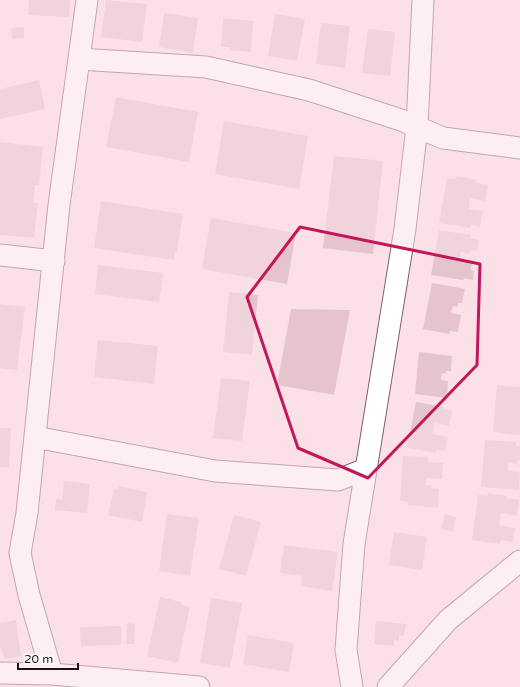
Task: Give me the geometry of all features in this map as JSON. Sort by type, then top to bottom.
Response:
[{"type":"street","points":[[52,674],[29,594],[20,553],[27,514],[54,261],[86,0]]},
{"type":"street","points":[[352,687],[346,650],[354,544],[405,229],[417,127],[423,0]]},
{"type":"street","points":[[79,58],[206,67],[309,90],[394,118],[443,138],[520,148]]},
{"type":"street","points":[[0,255],[54,261]]},
{"type":"street","points":[[35,437],[215,471],[338,480],[366,469]]},
{"type":"street","points":[[388,687],[448,620],[520,561]]},
{"type":"street","points":[[0,673],[52,674],[199,687]]},
{"type":"highlighted area","points":[[300,227],[480,264],[477,365],[368,478],[298,448],[247,297]]},
{"type":"building","points":[[29,0],[70,0],[69,17],[28,15]]},
{"type":"building","points":[[106,0],[147,4],[142,42],[101,37]]},
{"type":"building","points":[[164,13],[198,18],[193,53],[159,47]]},
{"type":"building","points":[[275,14],[305,19],[297,61],[268,56]]},
{"type":"building","points":[[223,18],[253,21],[251,52],[230,50],[230,47],[221,47]]},
{"type":"building","points":[[321,23],[350,26],[345,68],[316,64]]},
{"type":"building","points":[[24,27],[24,38],[12,39],[11,28]]},
{"type":"building","points":[[368,29],[395,32],[390,76],[362,73]]},
{"type":"building","points":[[39,80],[45,109],[0,119],[0,89]]},
{"type":"building","points":[[116,97],[198,112],[189,162],[106,147]]},
{"type":"building","points":[[224,121],[308,136],[299,189],[215,174]]},
{"type":"building","points":[[0,142],[43,147],[39,185],[35,185],[33,203],[38,203],[34,238],[0,235]]},
{"type":"building","points":[[334,156],[383,161],[373,254],[323,248]]},
{"type":"building","points":[[457,176],[477,180],[476,183],[488,185],[485,201],[470,198],[469,209],[483,211],[480,227],[471,225],[470,228],[439,223],[447,178],[456,179]]},
{"type":"building","points":[[101,201],[183,214],[177,252],[175,251],[174,260],[94,248]]},
{"type":"building","points":[[211,218],[296,233],[287,284],[202,269]]},
{"type":"building","points":[[439,230],[471,235],[470,238],[479,240],[477,251],[470,250],[469,254],[461,252],[459,261],[472,263],[471,270],[474,271],[473,280],[431,275]]},
{"type":"building","points":[[98,265],[163,273],[159,302],[95,294]]},
{"type":"building","points":[[432,283],[465,289],[462,303],[458,303],[457,307],[453,306],[451,313],[461,315],[458,332],[450,331],[450,334],[423,329]]},
{"type":"building","points":[[229,292],[258,295],[252,355],[223,352]]},
{"type":"building","points":[[0,304],[25,307],[17,370],[0,368]]},
{"type":"building","points":[[291,309],[350,310],[334,395],[277,385]]},
{"type":"building","points":[[98,340],[158,346],[154,384],[94,377]]},
{"type":"building","points":[[419,352],[452,356],[451,371],[446,371],[446,374],[442,373],[441,380],[448,381],[447,398],[415,394]]},
{"type":"building","points":[[221,378],[250,381],[242,441],[213,438]]},
{"type":"building","points":[[497,385],[520,387],[520,435],[493,432]]},
{"type":"building","points":[[416,402],[444,407],[444,409],[452,411],[449,426],[435,423],[432,434],[448,437],[445,451],[437,450],[436,453],[407,448]]},
{"type":"building","points":[[0,428],[11,428],[9,467],[0,467]]},
{"type":"building","points":[[485,440],[516,442],[516,446],[520,446],[520,460],[518,460],[517,464],[508,463],[508,471],[520,472],[519,490],[481,487]]},
{"type":"building","points":[[403,456],[428,457],[428,462],[443,463],[442,479],[426,478],[426,485],[431,485],[431,488],[439,489],[438,508],[408,505],[408,502],[400,501]]},
{"type":"building","points":[[64,481],[90,484],[87,513],[55,510],[56,499],[62,500]]},
{"type":"building","points":[[119,486],[147,492],[142,522],[108,515],[114,488],[118,489]]},
{"type":"building","points":[[488,493],[507,496],[507,498],[519,500],[517,516],[501,513],[499,525],[515,528],[513,542],[501,540],[500,544],[472,540],[478,495],[488,496]]},
{"type":"building","points":[[167,514],[199,518],[190,576],[159,571]]},
{"type":"building","points":[[445,514],[456,517],[453,532],[441,529]]},
{"type":"building","points":[[234,515],[261,522],[246,576],[219,569]]},
{"type":"building","points":[[394,532],[427,537],[422,570],[389,565]]},
{"type":"building","points":[[284,545],[338,552],[332,591],[301,586],[302,576],[280,573]]},
{"type":"building","points":[[160,597],[181,602],[181,605],[190,607],[178,663],[147,656]]},
{"type":"building","points":[[211,598],[242,603],[230,668],[200,663]]},
{"type":"building","points":[[16,620],[21,656],[5,659],[0,646],[0,623]]},
{"type":"building","points":[[376,621],[406,624],[404,636],[399,635],[399,641],[394,640],[393,646],[374,644]]},
{"type":"building","points":[[127,623],[135,624],[134,644],[126,644]]},
{"type":"building","points":[[121,626],[121,645],[81,646],[80,627]]},
{"type":"building","points":[[248,635],[294,643],[289,672],[243,664]]}]
